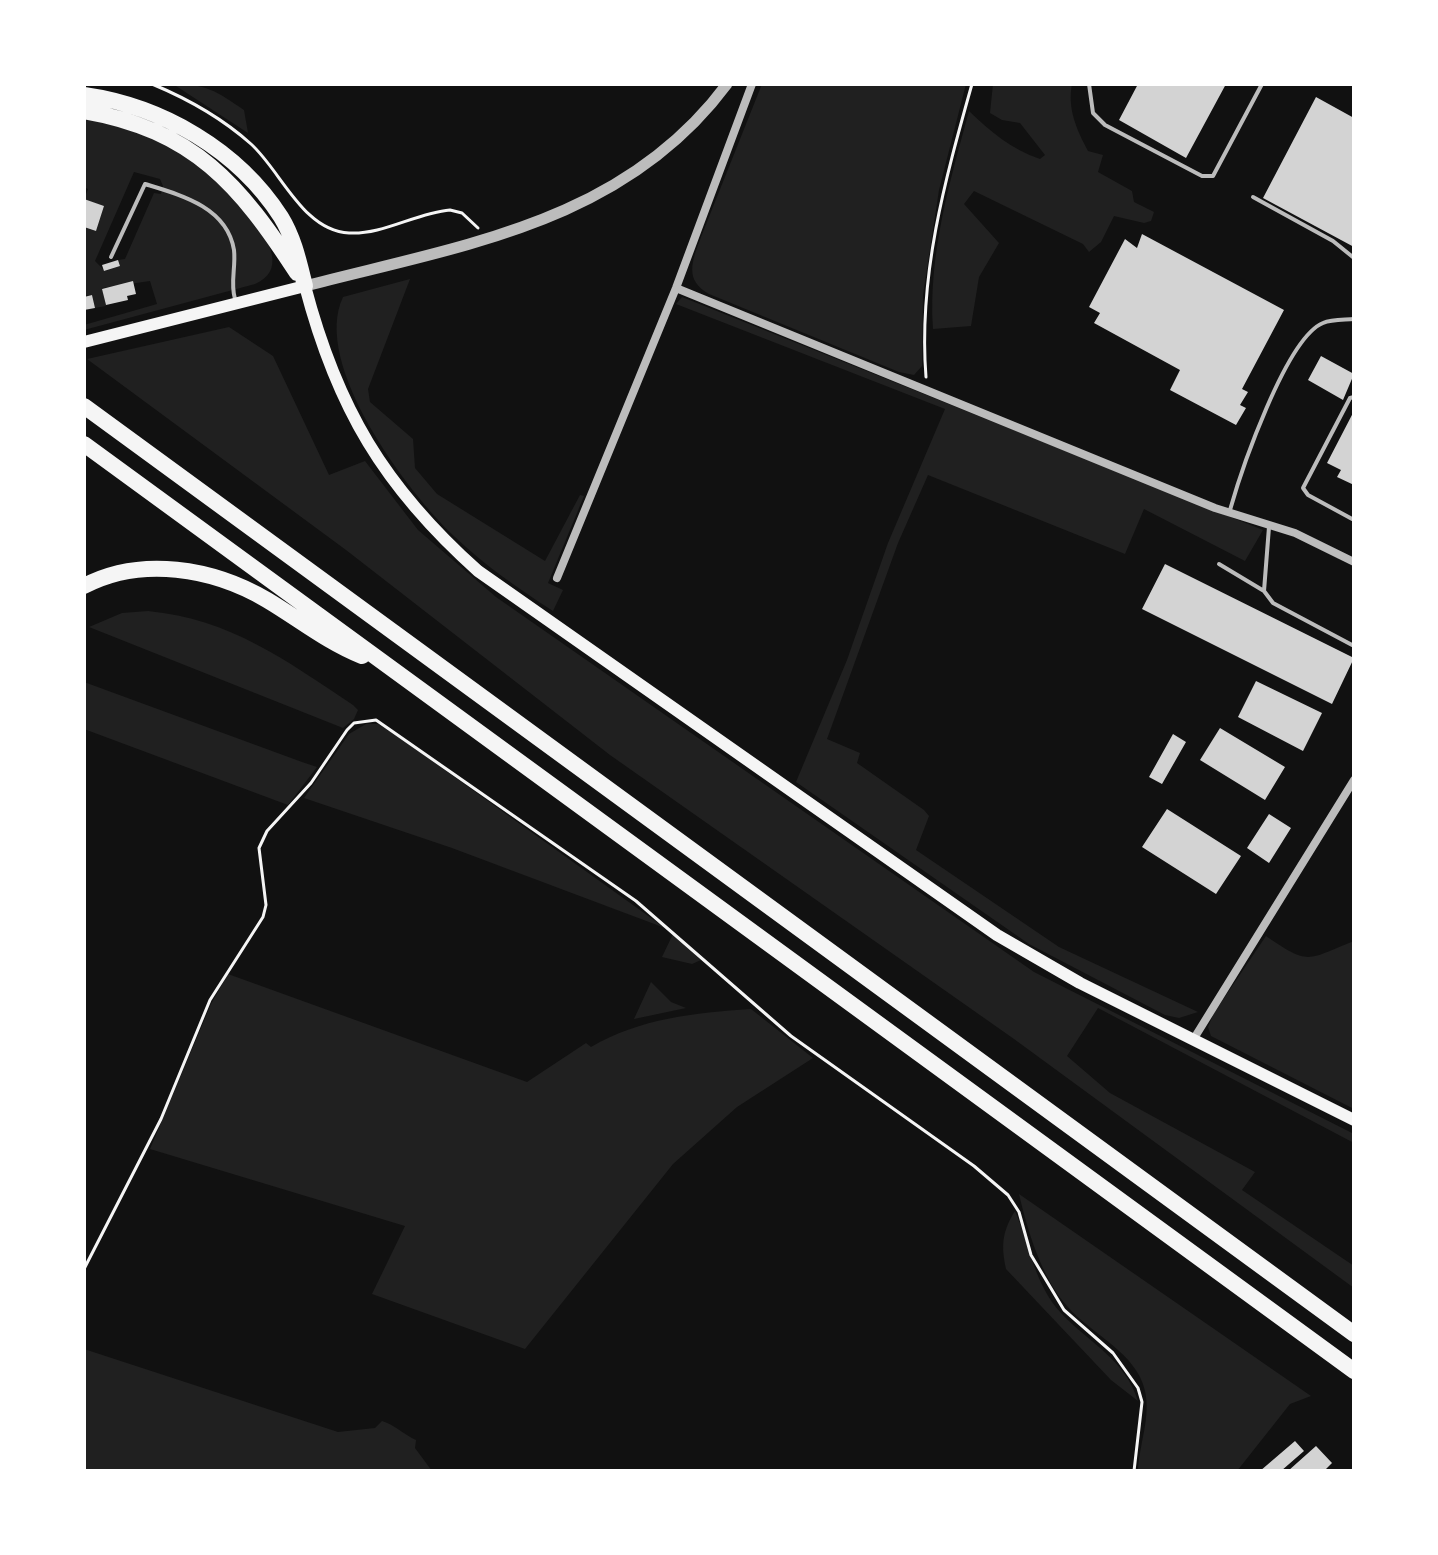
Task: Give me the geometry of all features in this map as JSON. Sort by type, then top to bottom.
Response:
[{"type":"highway","points":[[84,95],[122,103],[165,119],[205,141],[236,166],[281,217],[294,244],[305,286]]},
{"type":"highway","points":[[84,111],[153,131],[209,164],[248,202],[305,286]]},
{"type":"highway","points":[[84,406],[1354,1334]]},
{"type":"highway","points":[[84,444],[1354,1371]]},
{"type":"highway","points":[[84,586],[109,576],[143,569],[195,572],[250,591],[333,644],[386,665]]},
{"type":"main road","points":[[84,342],[305,286],[324,353],[365,441],[422,516],[478,571],[1035,959],[1354,1120]]},
{"type":"street","points":[[305,286],[543,221],[613,188],[672,145],[727,84]]},
{"type":"street","points":[[557,578],[676,288],[752,84]]},
{"type":"street","points":[[676,288],[1229,513],[1295,533],[1354,562]]},
{"type":"street","points":[[1193,1040],[1354,780]]},
{"type":"lane","points":[[1089,84],[1093,113],[1105,125],[1202,176],[1213,176],[1262,84]]},
{"type":"lane","points":[[111,257],[145,184],[174,193],[207,208],[228,229],[234,252],[233,290],[236,302]]},
{"type":"lane","points":[[1253,197],[1333,241],[1354,258]]},
{"type":"lane","points":[[1229,513],[1245,456],[1298,346],[1323,323],[1354,319]]},
{"type":"lane","points":[[1354,397],[1350,398],[1303,488],[1308,495],[1354,520]]},
{"type":"lane","points":[[1264,591],[1262,577],[1269,527]]},
{"type":"lane","points":[[1219,564],[1264,591],[1273,603],[1354,646]]},
{"type":"path","points":[[152,84],[227,125],[272,166],[311,215],[335,230],[362,232],[450,210],[471,220],[482,239]]},
{"type":"path","points":[[927,388],[924,311],[930,263],[946,178],[972,84]]},
{"type":"path","points":[[84,1269],[161,1119],[210,1000],[263,917],[266,905],[259,848],[267,831],[311,783],[347,730],[354,723],[376,720],[636,901],[791,1036],[974,1166],[1008,1195],[1019,1212],[1031,1255],[1064,1310],[1113,1353],[1138,1388],[1142,1402],[1134,1471]]},
{"type":"shaded area","points":[[173,84],[203,87],[234,103],[244,110],[248,133]]},
{"type":"shaded area","points":[[762,84],[966,84],[939,190],[923,295],[922,366],[914,375],[899,372],[709,294],[696,283],[692,269],[695,254]]},
{"type":"shaded area","points":[[993,84],[1072,84],[1072,111],[1080,135],[1088,151],[1103,155],[1098,172],[1132,191],[1134,202],[1154,212],[1151,221],[1144,223],[1114,216],[1101,242],[1089,252],[1083,244],[974,191],[964,204],[999,243],[979,277],[971,326],[933,329],[937,246],[969,111],[1011,145],[1040,159],[1045,155],[1020,123],[1002,120],[990,113]]},
{"type":"shaded area","points":[[84,119],[156,140],[192,160],[249,214],[264,235],[272,255],[270,272],[255,284],[84,330],[84,325],[157,304],[150,281],[102,288],[106,306],[95,308],[92,295],[84,296],[84,227],[96,231],[104,206],[84,200],[88,189],[84,187]],"holes":[[[134,172],[160,179],[163,186],[161,194],[154,193],[125,259],[118,260],[120,266],[105,271],[95,261]]]},
{"type":"shaded area","points":[[410,279],[368,389],[370,402],[413,439],[415,468],[437,494],[545,561],[580,495],[584,496],[548,583],[563,590],[553,611],[490,567],[435,517],[390,459],[352,391],[340,356],[337,325],[343,297]]},
{"type":"shaded area","points":[[682,297],[1263,530],[1245,561],[1144,509],[1125,554],[928,475],[898,543],[827,739],[860,753],[857,763],[929,816],[916,850],[1059,947],[1198,1012],[1179,1018],[1165,1015],[1029,944],[796,782],[847,660],[888,543],[945,409],[676,304]]},
{"type":"shaded area","points":[[229,327],[273,356],[329,475],[365,461],[418,530],[496,597],[1034,972],[1354,1134],[1354,1143],[1098,1008],[1067,1056],[1110,1093],[1255,1172],[1242,1190],[1354,1266],[1354,1288],[1014,1039],[610,755],[346,550],[87,359]]},
{"type":"shaded area","points":[[148,611],[205,623],[256,644],[353,705],[358,710],[354,719],[343,728],[89,627],[122,613]]},
{"type":"shaded area","points":[[84,682],[317,767],[288,805],[84,729]]},
{"type":"shaded area","points":[[366,724],[378,724],[396,735],[665,928],[452,848],[304,798],[349,734]]},
{"type":"shaded area","points":[[673,934],[701,960],[692,964],[662,957]]},
{"type":"shaded area","points":[[1266,936],[1292,952],[1308,957],[1354,941],[1354,1109],[1211,1036],[1208,1027],[1214,1013]]},
{"type":"shaded area","points":[[228,974],[527,1082],[586,1043],[591,1047],[629,1029],[668,1019],[751,1009],[813,1058],[737,1107],[673,1164],[525,1349],[372,1294],[405,1226],[150,1149],[211,1004]]},
{"type":"shaded area","points":[[651,982],[671,1002],[686,1008],[634,1019]]},
{"type":"shaded area","points":[[1019,1194],[1311,1396],[1290,1404],[1237,1471],[1138,1471],[1147,1411],[1140,1378],[1123,1355],[1077,1316],[1058,1294],[1037,1253]]},
{"type":"shaded area","points":[[1015,1211],[1039,1277],[1052,1302],[1115,1363],[1132,1386],[1138,1401],[1111,1380],[1006,1269],[1004,1239]]},
{"type":"shaded area","points":[[84,1349],[338,1432],[375,1428],[382,1421],[416,1440],[415,1448],[432,1471],[84,1471]]},
{"type":"building","points":[[1138,84],[1226,84],[1186,158],[1119,120]]},
{"type":"building","points":[[1316,97],[1354,118],[1354,247],[1263,198]]},
{"type":"building","points":[[84,199],[104,206],[96,231],[84,227]]},
{"type":"building","points":[[1142,234],[1284,310],[1242,389],[1248,392],[1240,405],[1246,408],[1236,425],[1170,390],[1180,370],[1094,323],[1100,313],[1089,307],[1125,239],[1137,248]]},
{"type":"building","points":[[118,260],[120,266],[104,271],[102,265]]},
{"type":"building","points":[[133,281],[136,294],[127,296],[128,300],[106,305],[102,289]]},
{"type":"building","points":[[92,295],[95,308],[84,310],[84,297]]},
{"type":"building","points":[[1321,356],[1354,374],[1343,400],[1308,380]]},
{"type":"building","points":[[1354,411],[1354,485],[1337,477],[1341,470],[1327,463]]},
{"type":"building","points":[[1165,564],[1354,658],[1332,704],[1142,609]]},
{"type":"building","points":[[1256,681],[1322,713],[1303,751],[1238,717]]},
{"type":"building","points":[[1220,728],[1285,767],[1265,800],[1200,760]]},
{"type":"building","points":[[1173,734],[1186,742],[1162,784],[1149,777]]},
{"type":"building","points":[[1167,809],[1241,856],[1216,894],[1142,847]]},
{"type":"building","points":[[1269,814],[1291,828],[1269,863],[1247,848]]},
{"type":"building","points":[[1295,1441],[1304,1451],[1281,1471],[1260,1471]]},
{"type":"building","points":[[1316,1446],[1332,1463],[1324,1471],[1288,1471]]}]
